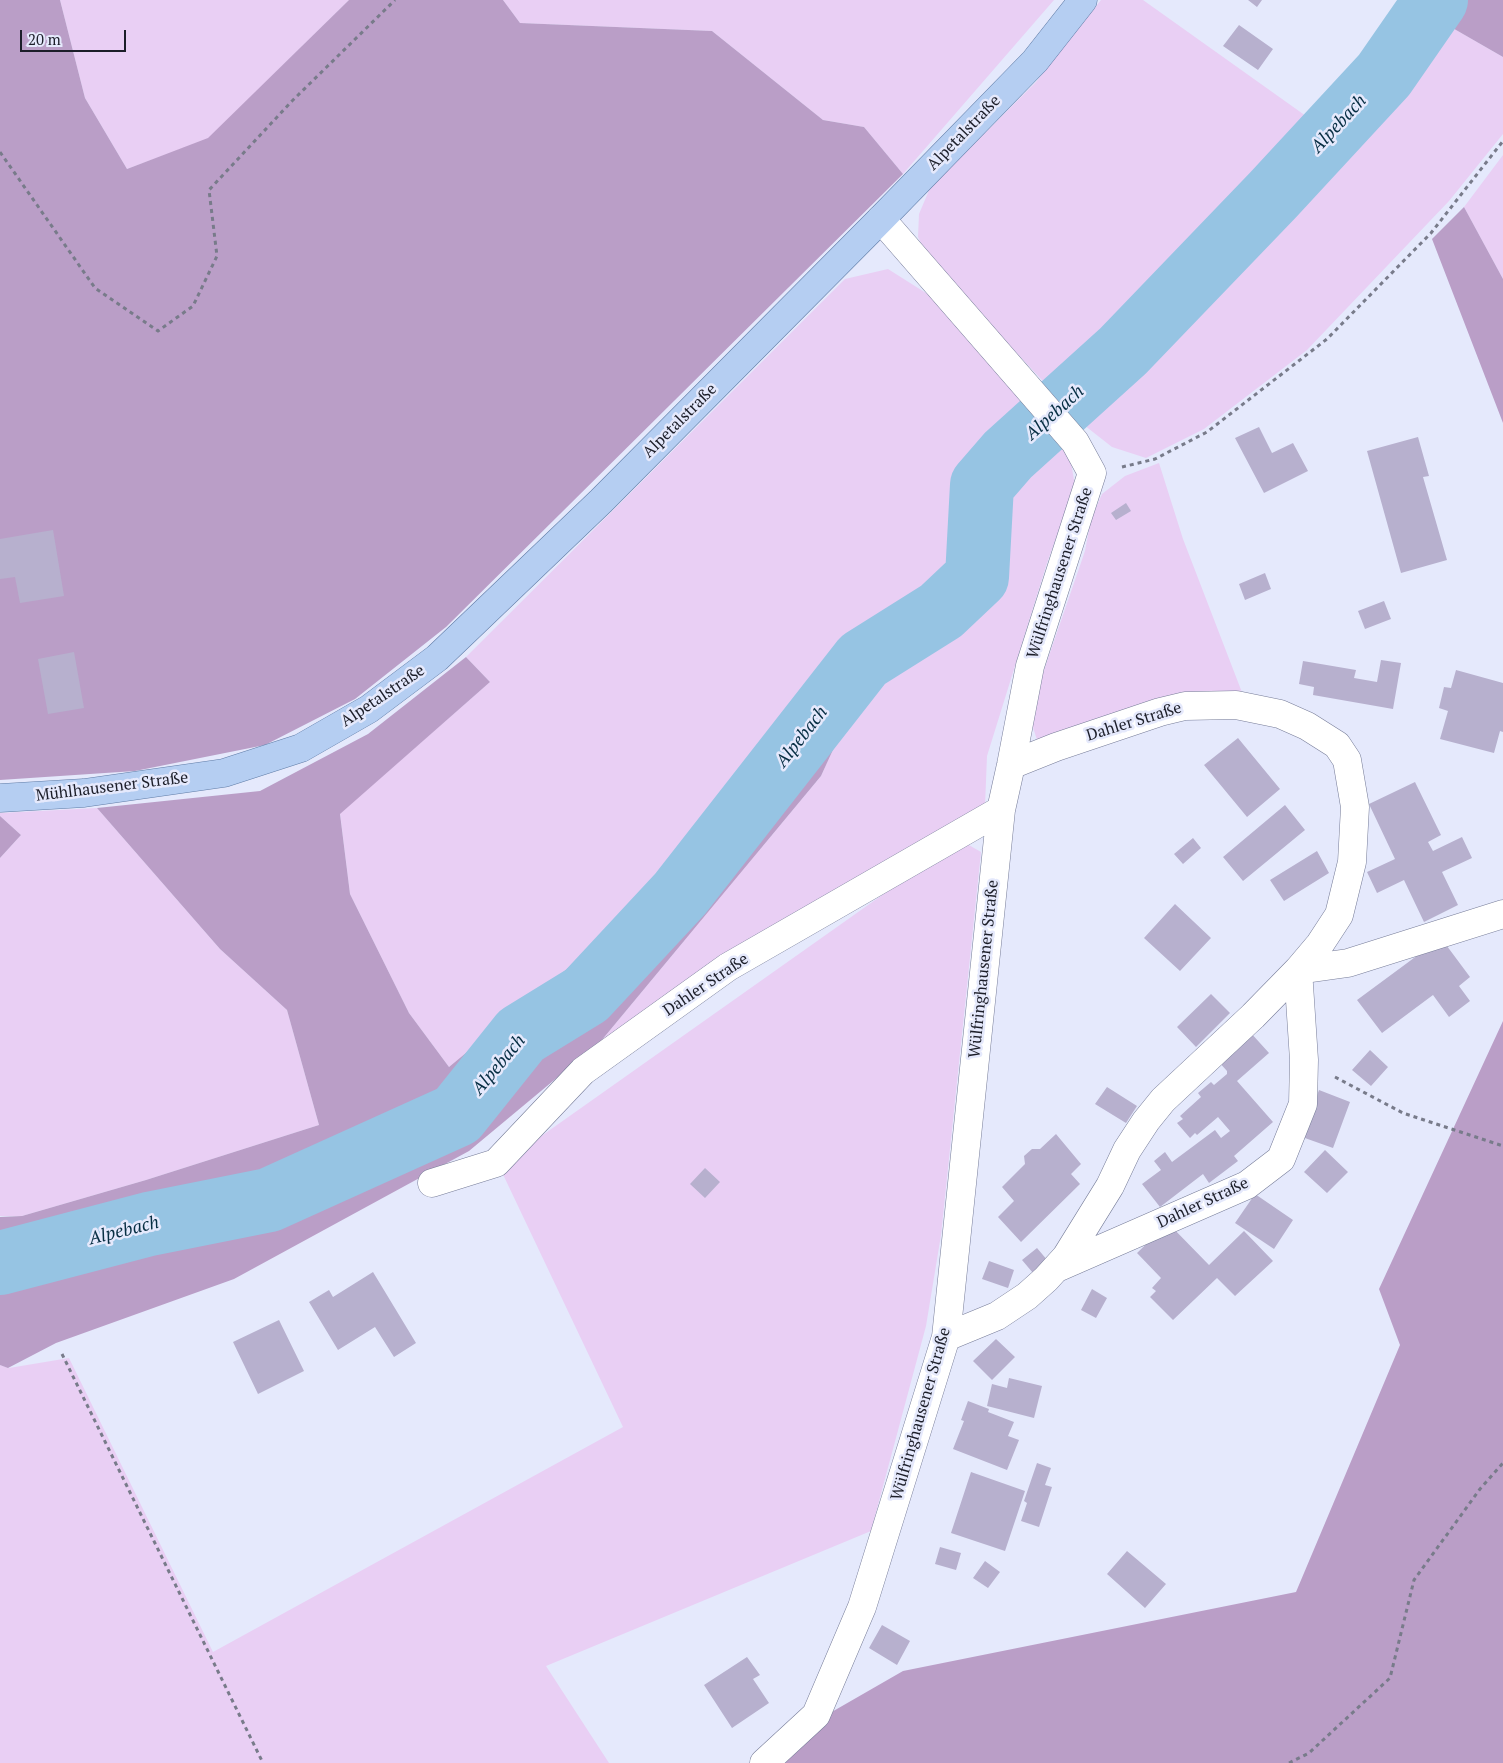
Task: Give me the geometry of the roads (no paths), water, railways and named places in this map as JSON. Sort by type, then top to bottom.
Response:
[{"type":"main road","name":"Alpetalstraße","points":[[224,773],[301,748],[369,709],[437,658],[601,501],[881,219],[1035,60],[1083,0]]},
{"type":"main road","name":"Mühlhausener Straße","points":[[0,798],[84,793],[224,773]]},
{"type":"street","name":"Wülfringhausener Straße","points":[[764,1763],[816,1715],[862,1607],[946,1337],[1000,810],[1012,765],[1030,666],[1092,473],[1075,442],[881,219]]},
{"type":"street","name":"Dahler Straße","points":[[946,1337],[997,1316],[1027,1296],[1066,1257],[1110,1186],[1127,1150],[1146,1121],[1163,1100],[1253,1016],[1298,970],[1320,944],[1339,915],[1352,862],[1355,807],[1347,760],[1337,745],[1307,726],[1280,714],[1236,705],[1185,706],[1160,712],[1056,747],[1012,765]]},
{"type":"street","name":"Dahler Straße","points":[[432,1183],[496,1162],[584,1071],[728,967],[1000,810]]},
{"type":"street","points":[[1298,970],[1348,963],[1503,914]]},
{"type":"street","name":"Dahler Straße","points":[[1055,1269],[1247,1185],[1281,1159],[1292,1136],[1303,1104],[1304,1060],[1298,970]]},
{"type":"waterway","name":"Alpebach","points":[[0,1263],[149,1224],[269,1200],[457,1115],[521,1035],[586,995],[680,894],[863,660],[941,611],[977,577],[982,485],[1008,455],[1123,351],[1273,195],[1384,75],[1436,0]]}]
